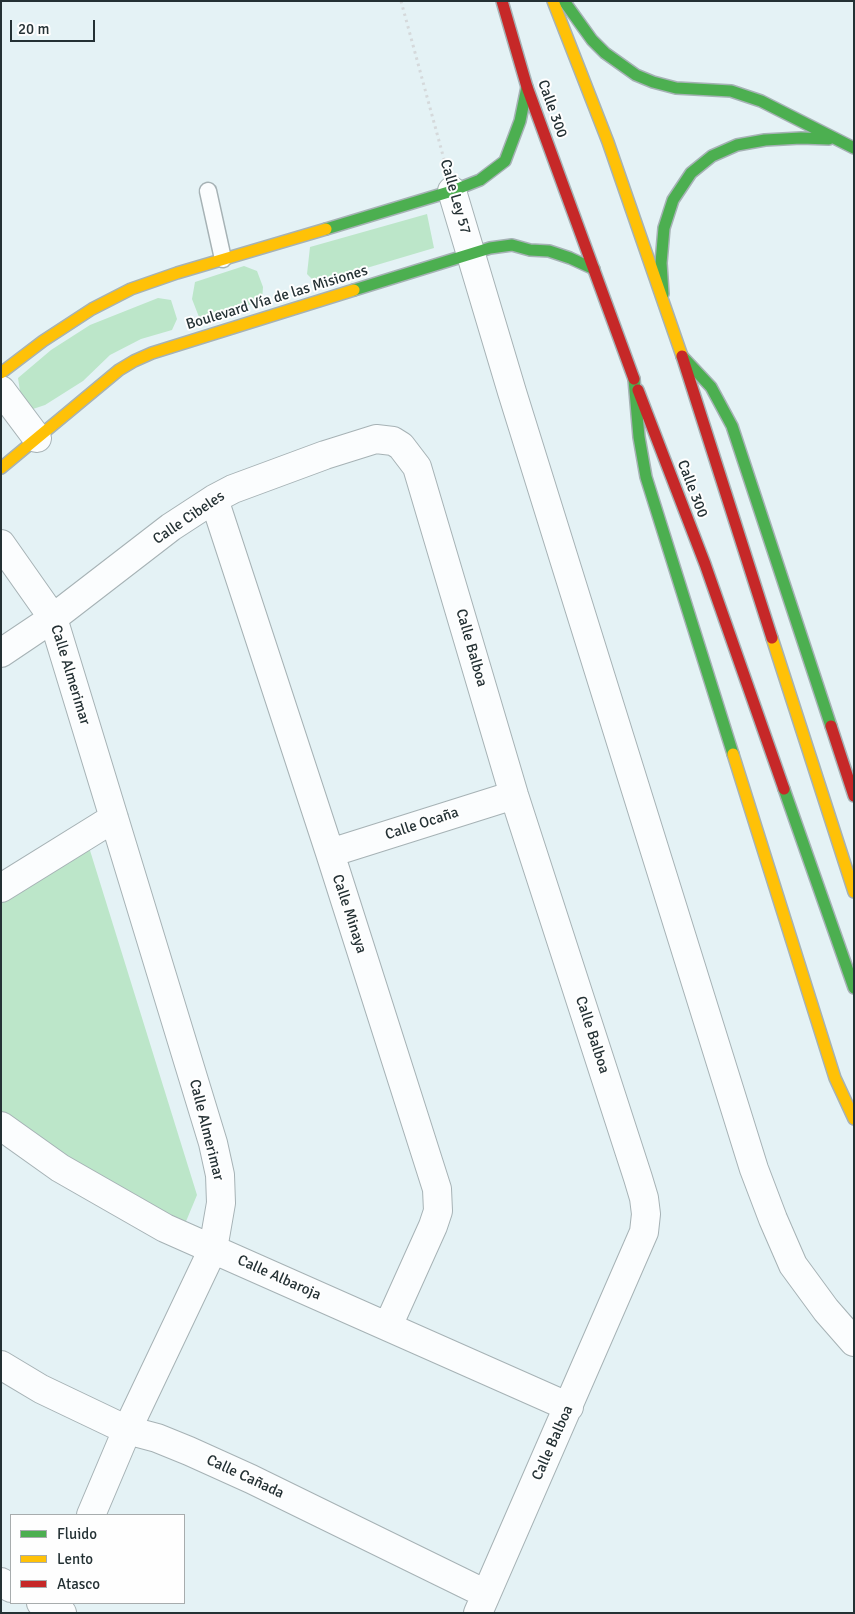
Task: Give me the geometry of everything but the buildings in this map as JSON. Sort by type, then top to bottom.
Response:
[{"type":"main road","name":"Calle 300","points":[[502,1],[527,87],[634,379],[705,564],[854,988]]},
{"type":"main road","name":"Calle 300","points":[[553,1],[608,142],[664,300],[854,892]]},
{"type":"main road","points":[[564,1],[592,40],[604,53],[636,75],[676,88],[702,91],[731,91],[761,101],[854,148]]},
{"type":"main road","points":[[1,373],[43,341],[92,309],[131,289],[177,273],[452,191],[480,180],[505,161],[520,122],[527,87]]},
{"type":"main road","points":[[664,300],[661,263],[664,228],[673,200],[691,173],[712,156],[737,145],[792,138],[835,139]]},
{"type":"main road","name":"Boulevard Vía de las Misiones","points":[[1,468],[119,370],[152,352],[490,248],[512,245],[530,250],[549,251],[594,269]]},
{"type":"main road","points":[[682,356],[711,387],[732,426],[854,796]]},
{"type":"main road","points":[[634,379],[639,437],[646,477],[835,1078],[854,1120]]},
{"type":"street","name":"Calle Ley 57","points":[[452,191],[512,392],[758,1177],[773,1219],[793,1265],[826,1310],[854,1342]]},
{"type":"street","points":[[1,390],[37,438]]},
{"type":"street","name":"Calle Cibeles","points":[[1,653],[53,618],[171,527],[214,498],[288,468],[376,439],[393,441],[401,446]]},
{"type":"street","name":"Calle Balboa","points":[[401,446],[417,467],[422,482],[514,795],[638,1178],[644,1198],[646,1214],[644,1232],[569,1408],[482,1603]]},
{"type":"street","name":"Calle Minaya","points":[[214,498],[330,853],[437,1190],[438,1211],[433,1226],[388,1326]]},
{"type":"street","name":"Calle Almerimar","points":[[1,544],[53,618],[212,1143],[220,1175],[221,1203],[213,1249],[126,1430],[91,1514]]},
{"type":"street","name":"Calle Ocaña","points":[[330,853],[514,795]]},
{"type":"street","points":[[1,888],[114,818]]},
{"type":"street","name":"Calle Albaroja","points":[[1,1126],[60,1168],[165,1228],[569,1408]]},
{"type":"street","name":"Calle Cañada","points":[[1,1365],[41,1389],[126,1430],[157,1438],[225,1467],[482,1603]]},
{"type":"lane","points":[[208,191],[223,259]]},
{"type":"path","name":"Calle Ley 57","points":[[401,1],[452,191]]},
{"type":"green space","points":[[427,214],[434,248],[316,283],[307,274],[310,247]]},
{"type":"green space","points":[[244,266],[257,271],[263,287],[262,301],[216,315],[199,317],[192,299],[195,282]]},
{"type":"green space","points":[[158,298],[171,300],[177,319],[172,330],[141,339],[110,355],[83,381],[45,405],[33,409],[21,398],[18,378],[51,350],[90,325]]},
{"type":"green space","points":[[88,844],[197,1195],[182,1231],[1,1116],[1,899]]},
{"type":"traffic: fast","points":[[564,1],[592,40],[605,53],[636,75],[676,88],[731,91],[761,101],[854,148]]},
{"type":"traffic: fast","points":[[326,229],[452,191],[480,180],[505,161],[520,121],[527,87]]},
{"type":"traffic: fast","points":[[663,294],[661,263],[664,228],[673,200],[691,173],[712,156],[737,145],[765,140],[829,139]]},
{"type":"traffic: fast","points":[[354,290],[490,248],[512,245],[530,250],[549,251],[594,269]]},
{"type":"traffic: fast","points":[[682,356],[711,387],[732,426],[831,726]]},
{"type":"traffic: fast","points":[[634,379],[639,437],[646,477],[733,754]]},
{"type":"traffic: fast","points":[[784,789],[854,988]]},
{"type":"traffic: slow","points":[[553,1],[608,142],[682,356]]},
{"type":"traffic: slow","points":[[1,373],[43,341],[92,309],[131,289],[177,273],[326,229]]},
{"type":"traffic: slow","points":[[1,468],[119,370],[134,361],[152,353],[354,290]]},
{"type":"traffic: slow","points":[[772,638],[854,892]]},
{"type":"traffic: slow","points":[[733,754],[835,1078],[854,1119]]},
{"type":"traffic: jam","points":[[502,1],[527,87],[634,379]]},
{"type":"traffic: jam","points":[[682,356],[772,638]]},
{"type":"traffic: jam","points":[[638,390],[705,564],[784,789]]},
{"type":"traffic: jam","points":[[831,726],[854,796]]}]
